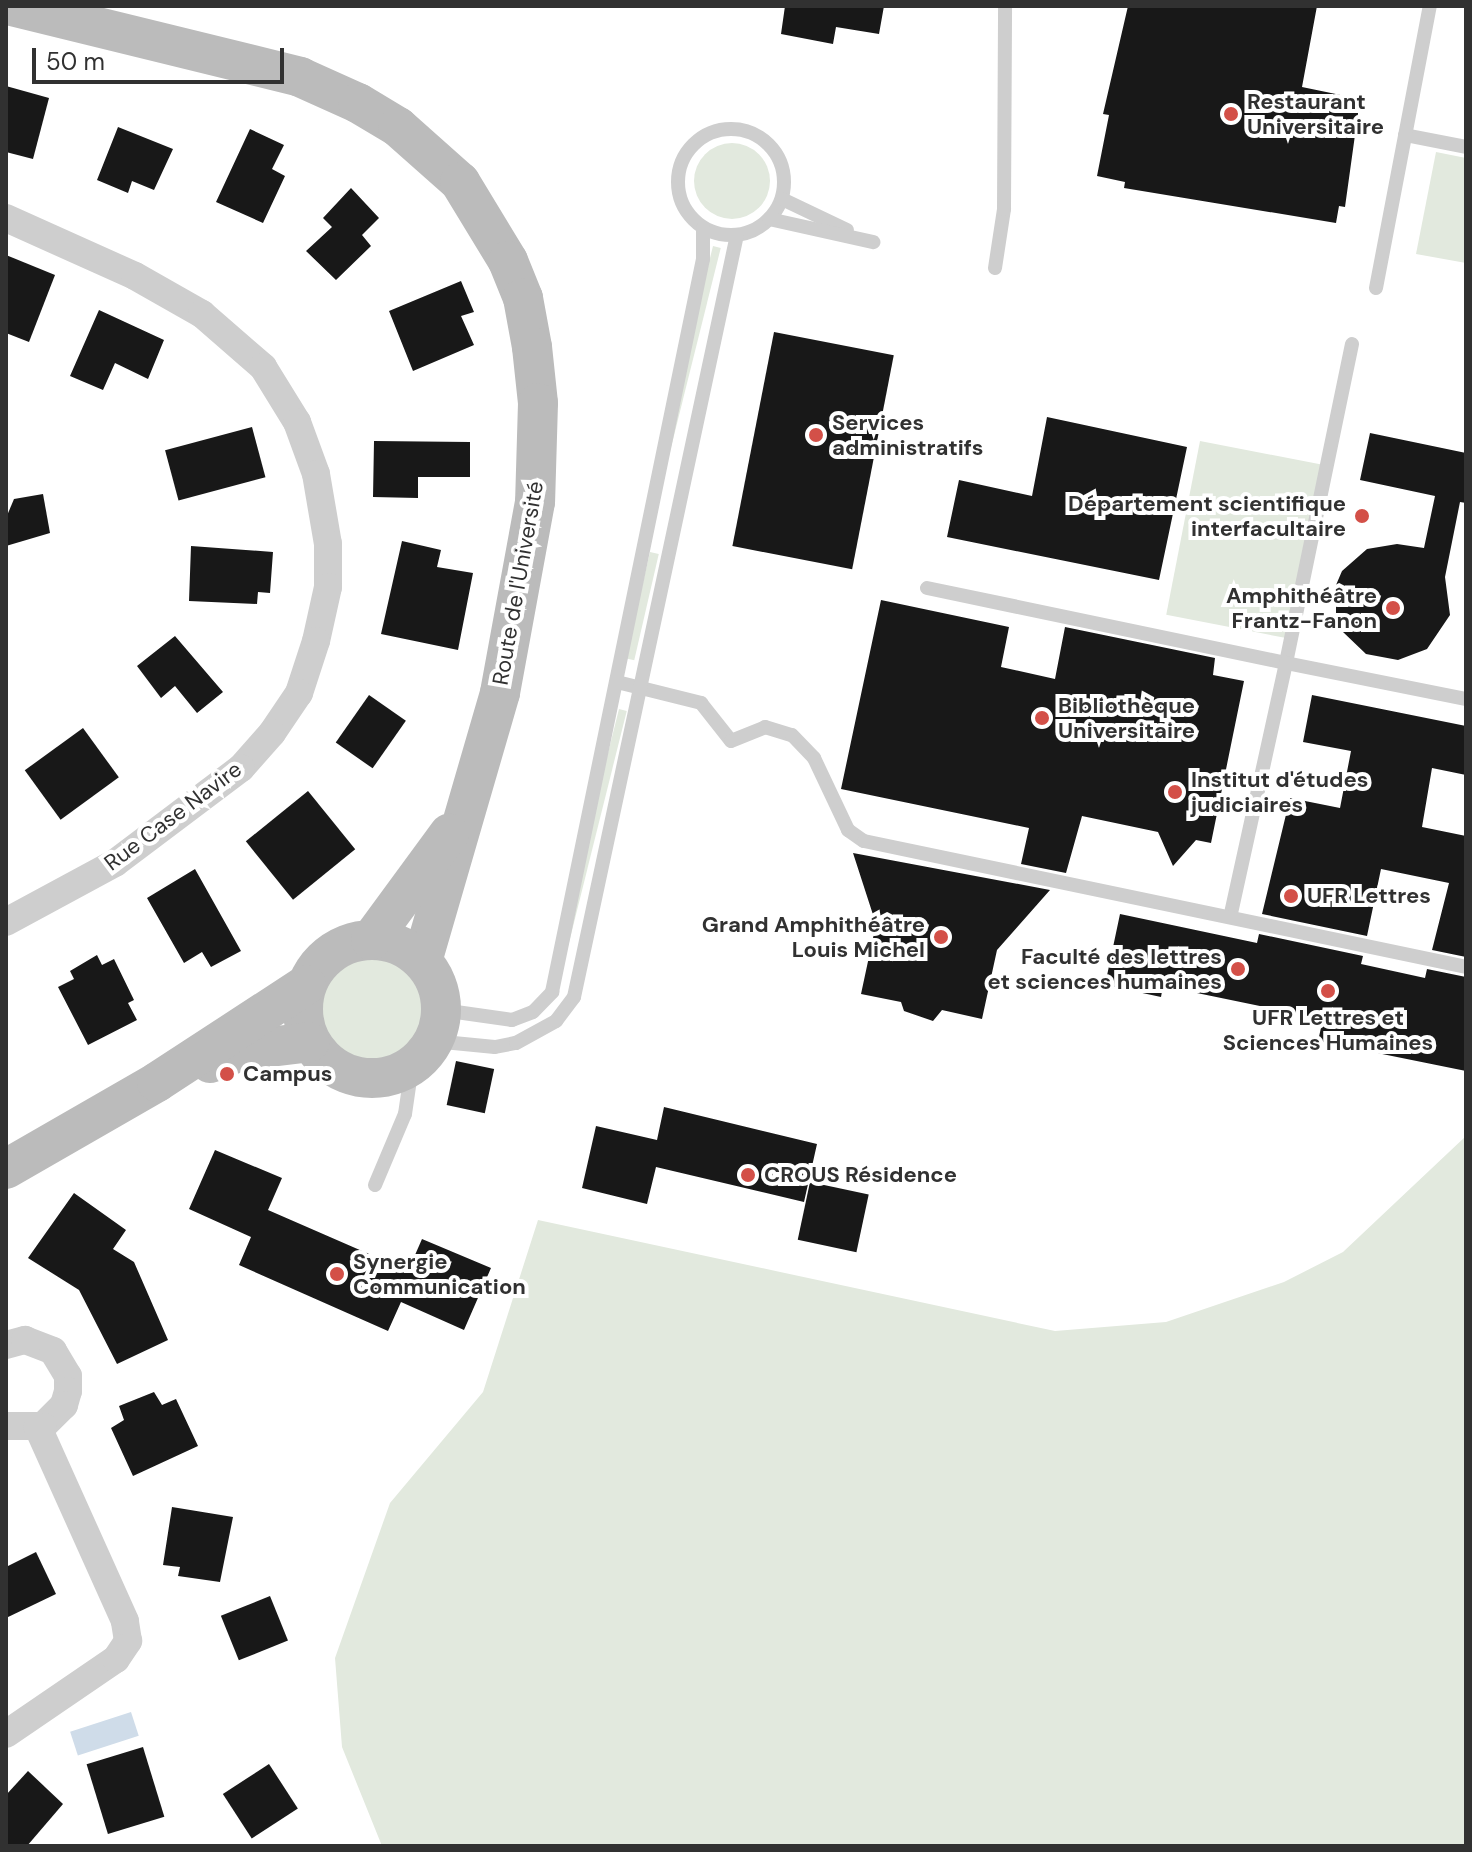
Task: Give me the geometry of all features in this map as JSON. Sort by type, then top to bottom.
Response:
[{"type":"main road","name":"Route de l'Université","points":[[12,6],[300,77],[338,94],[429,151],[460,182],[490,227],[523,298],[538,403],[538,458],[533,517],[500,693],[422,961]]},
{"type":"main road","name":"Route de l'Université","points":[[371,940],[463,814]]},
{"type":"main road","points":[[6,1169],[157,1082],[306,985],[332,953],[371,940],[390,942],[422,961],[439,992],[429,1039],[376,1079],[356,1077],[337,1070],[310,1042],[303,1024],[306,985]]},
{"type":"main road","points":[[157,1082],[244,1050],[310,1042]]},
{"type":"street","name":"Rue Case Navire","points":[[6,218],[135,276],[202,314],[263,367],[297,422],[316,474],[328,559],[328,587],[299,693],[272,733],[241,768],[115,863],[6,922]]},
{"type":"street","points":[[6,1345],[40,1343],[53,1351],[68,1376],[64,1405],[38,1427],[6,1426]]},
{"type":"street","points":[[6,1734],[116,1659],[128,1641],[125,1621],[38,1427]]},
{"type":"lane","points":[[995,268],[1004,209],[1005,6]]},
{"type":"lane","points":[[1376,288],[1430,6]]},
{"type":"lane","points":[[742,129],[759,136],[781,164],[782,199],[769,219],[737,235],[703,228],[684,209],[676,181],[684,154],[707,134],[742,129]]},
{"type":"lane","points":[[1405,135],[1466,147]]},
{"type":"lane","points":[[769,219],[873,242],[782,199]]},
{"type":"lane","points":[[429,1039],[512,1020],[550,998],[703,259],[703,228]]},
{"type":"lane","points":[[429,1039],[506,1045],[538,1033],[572,1004],[737,235]]},
{"type":"lane","points":[[1230,917],[1352,344]]},
{"type":"lane","points":[[927,588],[1466,699]]},
{"type":"lane","points":[[617,682],[701,703],[731,741],[765,727],[792,735],[814,758],[848,830],[864,841],[1466,967]]},
{"type":"lane","points":[[375,1185],[405,1114],[429,1039]]},
{"type":"shaded area","points":[[740,143],[753,149],[764,160],[770,181],[768,196],[753,213],[740,219],[724,219],[711,213],[696,196],[694,173],[700,160],[717,145]]},
{"type":"shaded area","points":[[1436,152],[1466,158],[1466,263],[1416,254]]},
{"type":"shaded area","points":[[713,246],[721,248],[658,499],[650,497]]},
{"type":"shaded area","points":[[1200,441],[1327,466],[1293,639],[1166,615]]},
{"type":"shaded area","points":[[650,552],[659,554],[634,660],[625,658]]},
{"type":"shaded area","points":[[619,709],[627,711],[564,962],[556,960]]},
{"type":"shaded area","points":[[372,953],[394,957],[412,969],[424,987],[428,1009],[424,1031],[412,1049],[394,1061],[372,1065],[350,1061],[332,1049],[320,1031],[316,1009],[320,987],[332,969],[350,957]]},
{"type":"shaded area","points":[[1466,1136],[1466,1846],[382,1846],[342,1747],[335,1658],[390,1503],[483,1392],[538,1220],[1055,1331],[1166,1322],[1284,1282],[1343,1252]]},
{"type":"water","points":[[131,1712],[139,1736],[78,1756],[70,1732]]},
{"type":"building","points":[[785,6],[884,6],[879,34],[836,27],[833,44],[781,34]]},
{"type":"building","name":"Restaurant Universitaire","points":[[1128,6],[1317,6],[1302,87],[1360,99],[1345,207],[1339,206],[1336,223],[1124,188],[1125,182],[1097,176],[1109,115],[1103,114]]},
{"type":"building","points":[[6,86],[49,98],[33,159],[6,152]]},
{"type":"building","points":[[118,127],[173,149],[154,190],[132,181],[128,193],[97,180]]},
{"type":"building","points":[[250,129],[284,145],[272,169],[285,176],[263,223],[216,202]]},
{"type":"building","points":[[351,188],[379,218],[362,235],[371,246],[336,280],[306,251],[332,227],[323,218]]},
{"type":"building","points":[[6,255],[55,275],[29,342],[6,333]]},
{"type":"building","points":[[461,281],[474,312],[461,316],[474,345],[413,371],[389,311]]},
{"type":"building","points":[[99,310],[164,340],[148,379],[115,363],[103,390],[70,376]]},
{"type":"building","name":"Services administratifs","points":[[774,332],[894,355],[852,569],[732,546]]},
{"type":"building","points":[[1047,417],[1187,447],[1159,580],[947,537],[959,480],[1032,496]]},
{"type":"building","points":[[252,427],[265,477],[179,501],[165,450]]},
{"type":"building","points":[[1370,433],[1466,453],[1466,503],[1460,502],[1445,577],[1450,615],[1427,649],[1398,660],[1366,654],[1343,632],[1336,618],[1336,585],[1342,571],[1367,549],[1397,544],[1424,548],[1435,496],[1360,480]]},
{"type":"building","points":[[374,441],[470,442],[470,477],[418,477],[418,498],[373,497]]},
{"type":"building","points":[[43,494],[50,533],[6,546],[6,518],[14,499]]},
{"type":"building","points":[[402,541],[441,550],[437,567],[473,573],[458,650],[381,634]]},
{"type":"building","points":[[191,546],[273,552],[270,593],[258,592],[257,604],[189,601]]},
{"type":"building","points":[[881,600],[1009,627],[1001,667],[1055,679],[1065,627],[1215,658],[1213,675],[1244,681],[1211,843],[1196,840],[1173,866],[1158,832],[1082,816],[1066,873],[1021,864],[1029,828],[841,789]]},
{"type":"building","points":[[175,636],[223,692],[197,713],[175,686],[161,698],[137,666]]},
{"type":"building","points":[[369,695],[406,721],[373,768],[336,743]]},
{"type":"building","points":[[1312,695],[1466,726],[1466,775],[1432,768],[1422,827],[1466,836],[1466,957],[1432,950],[1449,883],[1381,869],[1367,936],[1262,914],[1290,798],[1340,808],[1351,751],[1303,742]]},
{"type":"building","points":[[83,728],[119,777],[61,820],[25,770]]},
{"type":"building","points":[[308,791],[355,849],[293,900],[246,841]]},
{"type":"building","name":"Grand Amphithéâtre Louis Michel","points":[[853,853],[1050,890],[997,950],[982,1019],[942,1010],[933,1021],[904,1011],[901,1002],[861,994],[876,924]]},
{"type":"building","points":[[195,869],[241,951],[211,967],[202,952],[184,963],[147,898]]},
{"type":"building","name":"UFR Lettres et Sciences Humaines","points":[[1120,914],[1257,943],[1259,934],[1363,956],[1361,964],[1425,978],[1427,969],[1466,977],[1466,1071],[1318,1041],[1323,1019],[1163,986],[1161,997],[1105,985]]},
{"type":"building","points":[[97,955],[102,965],[114,959],[134,1000],[128,1003],[137,1020],[88,1045],[58,987],[74,979],[70,971]]},
{"type":"building","points":[[456,1061],[494,1069],[485,1113],[447,1105]]},
{"type":"building","name":"CROUS Résidence","points":[[664,1107],[817,1144],[804,1202],[656,1167],[647,1204],[582,1188],[596,1126],[657,1140]]},
{"type":"building","points":[[215,1150],[282,1178],[268,1210],[408,1271],[422,1239],[491,1268],[464,1330],[401,1302],[388,1331],[239,1265],[251,1237],[189,1209]]},
{"type":"building","points":[[810,1182],[869,1194],[856,1252],[798,1240]]},
{"type":"building","points":[[74,1193],[126,1230],[113,1249],[134,1262],[168,1340],[117,1364],[79,1290],[28,1258]]},
{"type":"building","points":[[154,1392],[162,1405],[176,1399],[198,1446],[133,1476],[111,1428],[124,1420],[119,1406]]},
{"type":"building","points":[[172,1507],[233,1517],[220,1582],[178,1576],[180,1567],[163,1565]]},
{"type":"building","points":[[36,1552],[56,1594],[6,1618],[6,1567]]},
{"type":"building","points":[[270,1596],[288,1641],[239,1660],[221,1616]]},
{"type":"building","points":[[143,1747],[164,1817],[108,1834],[87,1764]]},
{"type":"building","points":[[269,1764],[298,1808],[252,1838],[223,1794]]},
{"type":"building","points":[[28,1771],[63,1804],[27,1846],[6,1846],[6,1795]]},
{"type":"place","name":"Restaurant Universitaire","points":[[1231,114]]},
{"type":"place","name":"Services administratifs","points":[[816,435]]},
{"type":"place","name":"Département scientifique interfacultaire","points":[[1362,516]]},
{"type":"place","name":"Amphithéâtre Frantz-Fanon","points":[[1393,608]]},
{"type":"place","name":"Bibliothèque Universitaire","points":[[1042,718]]},
{"type":"place","name":"Institut d'études judiciaires","points":[[1175,792]]},
{"type":"place","name":"UFR Lettres","points":[[1291,896]]},
{"type":"place","name":"Grand Amphithéâtre Louis Michel","points":[[941,937]]},
{"type":"place","name":"Faculté des lettres et sciences humaines","points":[[1238,969]]},
{"type":"place","name":"UFR Lettres et Sciences Humaines","points":[[1328,991]]},
{"type":"place","name":"Campus","points":[[227,1074]]},
{"type":"place","name":"CROUS Résidence","points":[[748,1175]]},
{"type":"place","name":"Synergie Communication","points":[[337,1274]]}]
